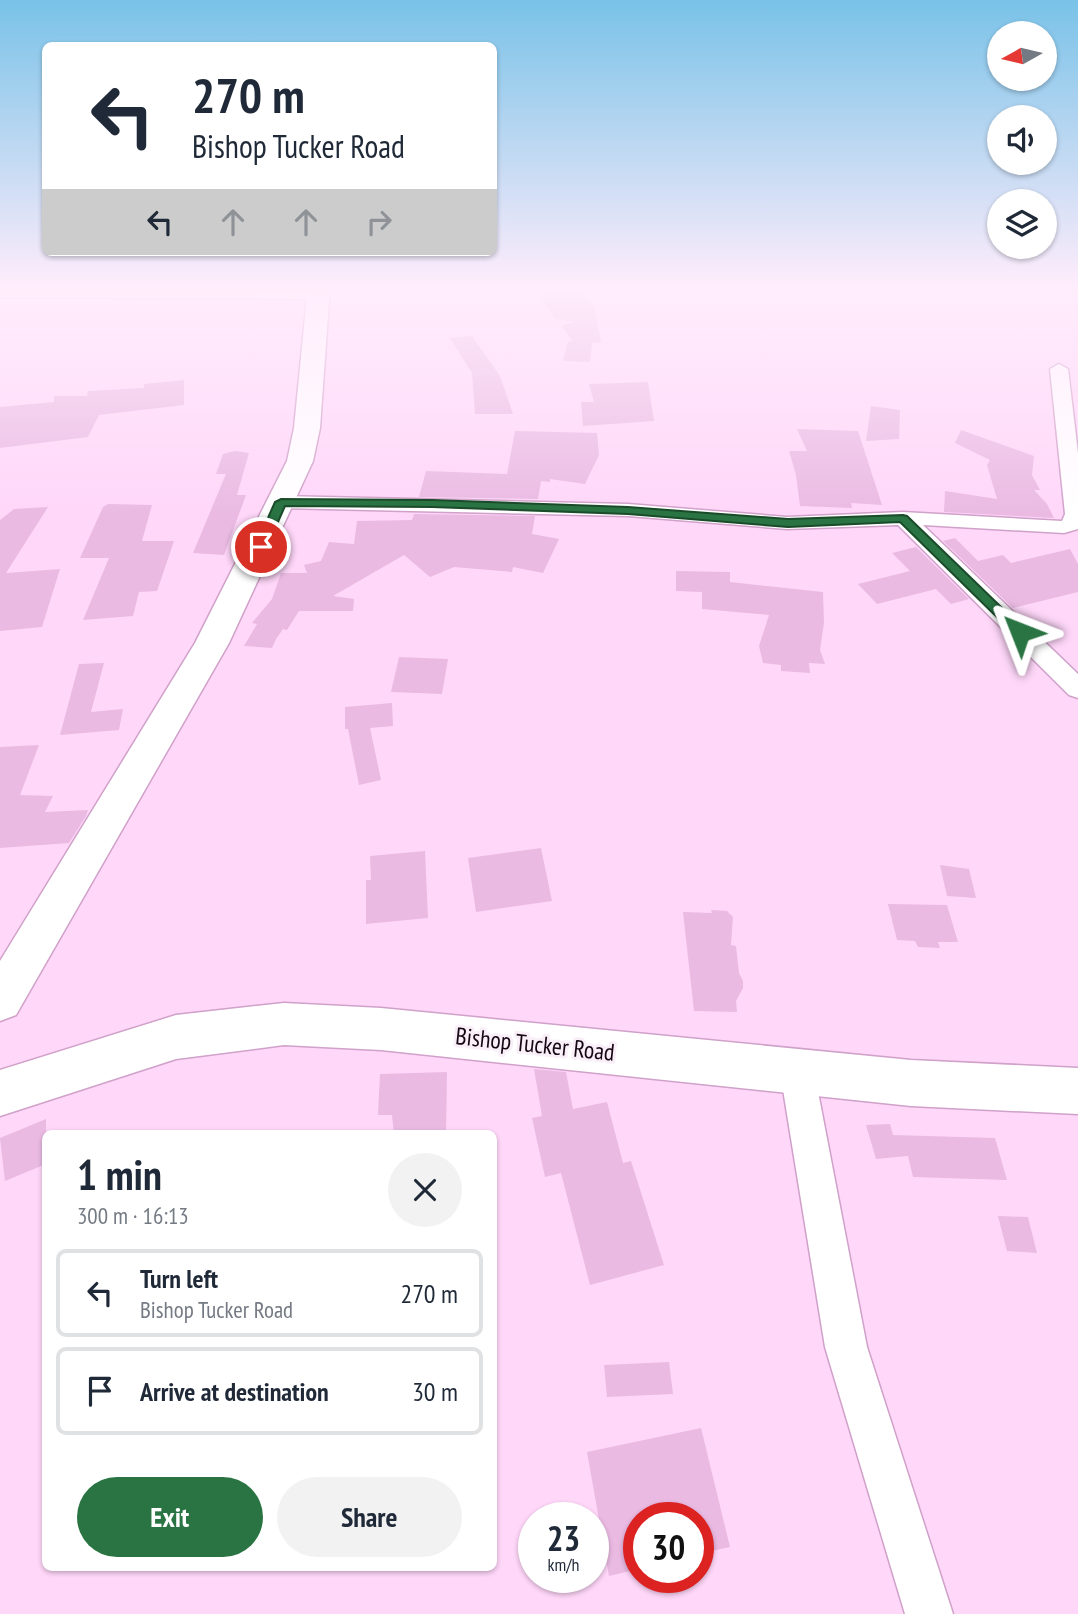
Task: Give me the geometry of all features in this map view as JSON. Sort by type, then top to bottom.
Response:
[{"type":"main road","points":[[0,1001],[212,643],[281,502],[300,461],[307,428],[312,362]]},
{"type":"main road","name":"Bishop Tucker Road","points":[[0,1093],[176,1037],[284,1024],[382,1029],[911,1083],[1078,1091]]},
{"type":"street","points":[[281,502],[432,503],[628,510],[788,523],[903,519],[1057,527],[1074,523],[1059,369]]},
{"type":"street","points":[[903,519],[1078,689]]},
{"type":"street","points":[[797,1071],[846,1347],[929,1614]]},
{"type":"building","points":[[465,362],[490,362],[500,376],[513,414],[475,414],[472,373]]},
{"type":"building","points":[[184,380],[184,405],[99,415],[88,437],[0,448],[0,407],[54,402],[54,396],[87,396],[88,391],[144,388],[144,384]]},
{"type":"building","points":[[648,382],[654,421],[583,426],[581,402],[594,402],[589,384]]},
{"type":"building","points":[[871,406],[900,410],[899,439],[866,441]]},
{"type":"building","points":[[797,429],[858,431],[882,505],[851,503],[852,508],[800,506],[796,475],[789,451],[807,451]]},
{"type":"building","points":[[961,430],[1034,456],[1032,475],[1040,490],[1034,490],[1047,504],[1054,518],[944,512],[945,491],[997,499],[987,465],[990,460],[955,443]]},
{"type":"building","points":[[515,431],[597,433],[599,455],[585,484],[550,479],[550,482],[541,481],[538,499],[419,497],[426,471],[507,474]]},
{"type":"building","points":[[235,451],[249,453],[237,495],[246,495],[224,555],[193,553],[226,474],[216,474],[223,454]]},
{"type":"building","points":[[108,504],[152,505],[142,541],[174,541],[157,591],[139,592],[133,616],[83,620],[109,558],[80,558],[103,507]]},
{"type":"building","points":[[48,507],[6,573],[60,569],[42,627],[0,631],[0,520],[14,509]]},
{"type":"building","points":[[414,514],[535,516],[532,534],[559,539],[543,573],[513,567],[512,572],[454,567],[430,577],[404,555],[333,596],[354,599],[353,611],[299,611],[287,630],[283,629],[272,648],[244,646],[257,624],[252,623],[272,599],[281,573],[307,573],[304,565],[321,561],[329,542],[354,544],[357,521],[412,520]]},
{"type":"building","points":[[955,538],[978,561],[1003,555],[1011,563],[1070,549],[1078,564],[1078,592],[1013,608],[943,541]]},
{"type":"building","points":[[916,547],[969,599],[951,604],[936,589],[877,604],[858,584],[910,571],[892,553]]},
{"type":"building","points":[[676,571],[730,572],[730,582],[823,592],[824,623],[820,650],[825,664],[809,663],[810,673],[781,671],[781,665],[763,663],[759,646],[769,615],[702,609],[702,592],[676,591]]},
{"type":"building","points":[[399,657],[448,659],[442,694],[391,692]]},
{"type":"building","points":[[104,663],[91,712],[123,709],[119,730],[60,735],[79,664]]},
{"type":"building","points":[[392,703],[393,726],[370,728],[381,780],[359,785],[348,729],[345,729],[345,707]]},
{"type":"building","points":[[39,745],[20,795],[53,796],[45,812],[88,810],[86,816],[69,843],[0,848],[0,747]]},
{"type":"building","points":[[541,848],[552,901],[476,912],[468,858]]},
{"type":"building","points":[[425,851],[428,918],[366,924],[366,880],[371,880],[370,856]]},
{"type":"building","points":[[940,865],[969,869],[976,898],[947,896]]},
{"type":"building","points":[[888,904],[947,905],[958,942],[938,942],[940,948],[918,947],[915,941],[897,940]]},
{"type":"building","points":[[711,910],[727,911],[733,917],[731,945],[736,946],[739,973],[743,981],[743,988],[736,1001],[737,1012],[694,1011],[683,912],[712,913]]},
{"type":"building","points":[[534,1069],[566,1072],[573,1109],[607,1102],[623,1163],[631,1161],[664,1265],[590,1285],[561,1173],[545,1177],[532,1118],[542,1116]]},
{"type":"building","points":[[447,1072],[446,1130],[394,1130],[392,1115],[378,1115],[380,1074]]},
{"type":"building","points":[[46,1119],[46,1130],[42,1130],[42,1166],[5,1181],[0,1138]]},
{"type":"building","points":[[890,1124],[893,1135],[995,1138],[1007,1180],[913,1177],[908,1156],[876,1159],[866,1125]]},
{"type":"building","points":[[998,1216],[1028,1217],[1037,1253],[1007,1251]]},
{"type":"building","points":[[669,1362],[673,1394],[607,1397],[604,1365]]},
{"type":"building","points":[[701,1428],[730,1547],[714,1550],[714,1502],[623,1502],[623,1573],[609,1576],[609,1502],[596,1502],[587,1452]]},
{"type":"route","points":[[261,547],[281,502],[432,503],[628,510],[788,523],[863,518],[903,519],[1020,632]]}]
